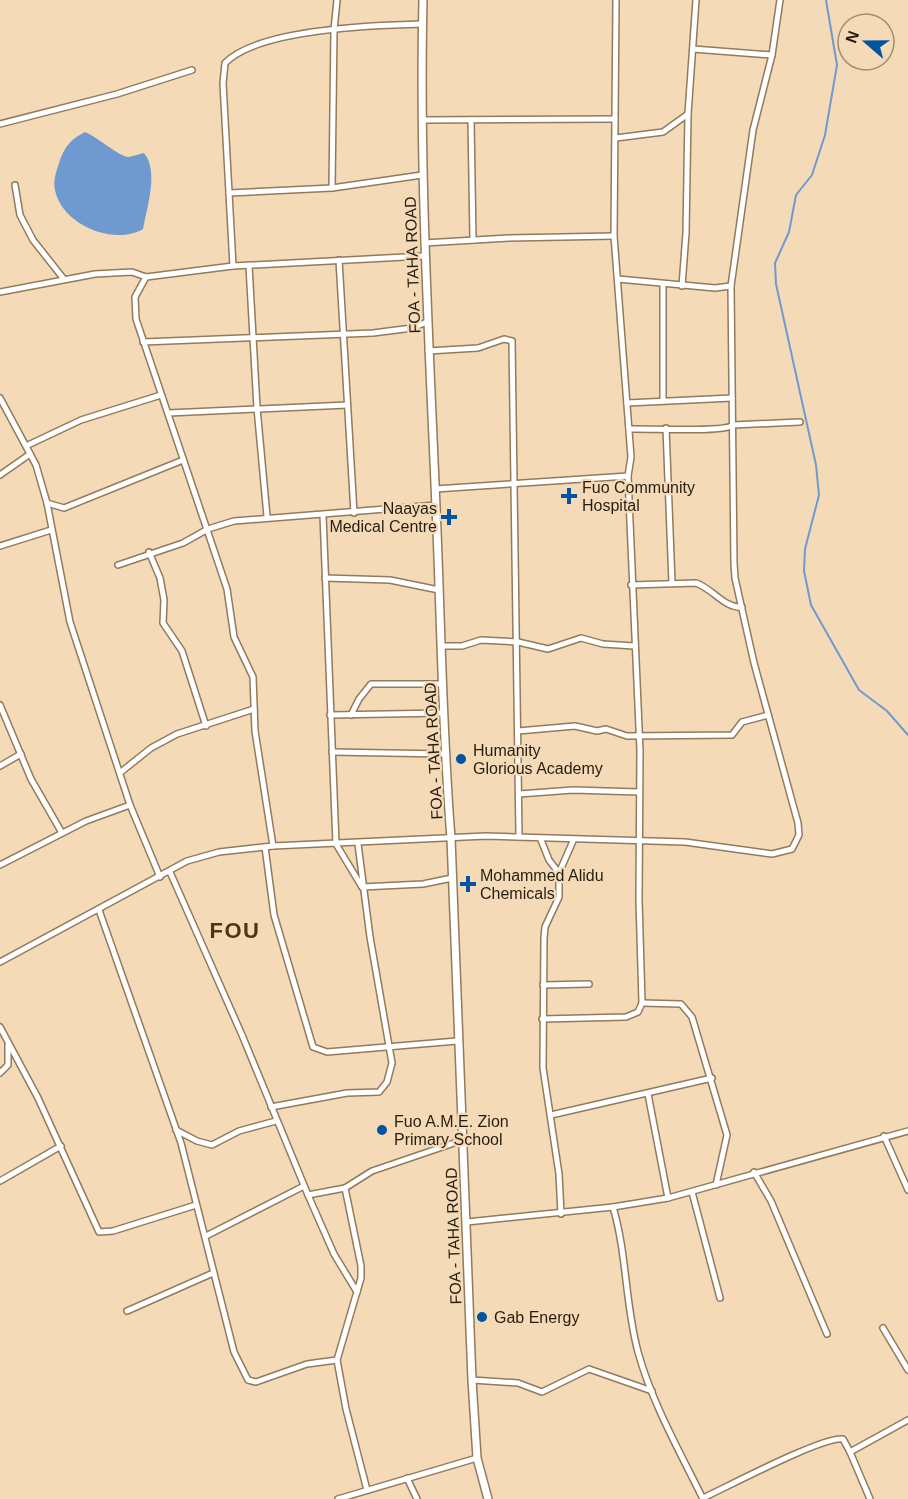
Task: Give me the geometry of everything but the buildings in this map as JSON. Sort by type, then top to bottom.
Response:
[{"type":"street","points":[[332,188],[334,30],[337,0]]},
{"type":"street","name":"FOA - TAHA ROAD","points":[[423,0],[424,256],[442,646],[444,754],[451,838],[472,1380],[477,1458],[488,1499]]},
{"type":"street","points":[[542,1019],[626,1017],[635,1014],[642,1003],[639,736],[628,476],[631,457],[614,236],[616,0]]},
{"type":"street","points":[[682,286],[686,233],[688,114],[696,0]]},
{"type":"street","points":[[0,962],[204,855],[273,846],[519,837],[573,841],[685,842],[772,854],[792,849],[799,835],[798,824],[782,759],[768,715],[735,578],[732,398],[732,286],[753,130],[772,55],[780,0]]},
{"type":"street","points":[[233,266],[223,83],[225,63],[257,46],[293,36],[334,30],[423,24]]},
{"type":"street","points":[[693,49],[772,55]]},
{"type":"street","points":[[0,124],[117,94],[192,70]]},
{"type":"street","points":[[616,138],[663,132],[688,114]]},
{"type":"street","points":[[422,120],[615,119]]},
{"type":"street","points":[[471,120],[473,240]]},
{"type":"street","points":[[229,193],[332,188],[422,176]]},
{"type":"street","points":[[15,185],[17,205],[29,232],[38,249],[63,278]]},
{"type":"street","points":[[424,243],[614,236]]},
{"type":"street","points":[[0,292],[63,278],[118,272],[132,272],[146,277],[233,266],[424,256]]},
{"type":"street","points":[[339,260],[354,513]]},
{"type":"street","points":[[249,266],[257,408],[267,516]]},
{"type":"street","points":[[146,277],[134,304],[142,342],[227,589],[234,638],[253,677],[254,710],[273,846]]},
{"type":"street","points":[[618,279],[682,286],[732,286]]},
{"type":"street","points":[[663,284],[663,400]]},
{"type":"street","points":[[142,342],[343,332],[373,333],[411,328],[427,322]]},
{"type":"street","points":[[428,351],[478,348],[504,339],[512,341],[519,837]]},
{"type":"street","points":[[26,446],[81,420],[161,394]]},
{"type":"street","points":[[0,398],[36,465],[47,503],[70,622],[130,805],[160,877]]},
{"type":"street","points":[[627,404],[663,400],[732,398]]},
{"type":"street","points":[[168,413],[347,405]]},
{"type":"street","points":[[629,429],[666,428],[700,431],[728,429],[733,425],[800,422]]},
{"type":"street","points":[[666,428],[672,583]]},
{"type":"street","points":[[0,475],[30,454]]},
{"type":"street","points":[[47,503],[64,508],[183,460]]},
{"type":"street","points":[[435,489],[628,476]]},
{"type":"street","points":[[118,565],[149,552],[183,543],[208,529],[234,521],[267,516],[354,513],[436,505]]},
{"type":"street","points":[[323,515],[336,844],[362,887]]},
{"type":"street","points":[[0,546],[51,530]]},
{"type":"street","points":[[149,552],[156,565],[164,600],[163,623],[182,651],[206,726]]},
{"type":"street","points":[[325,578],[390,580],[439,590]]},
{"type":"street","points":[[631,585],[689,582],[706,586],[732,607],[742,608]]},
{"type":"street","points":[[442,646],[462,646],[481,640],[518,642],[548,649],[581,638],[603,644],[634,646]]},
{"type":"street","points":[[351,715],[359,699],[371,684],[443,684]]},
{"type":"street","points":[[0,705],[31,779],[62,833]]},
{"type":"street","points":[[121,772],[151,748],[177,734],[254,710]]},
{"type":"street","points":[[330,715],[443,713]]},
{"type":"street","points":[[518,731],[575,726],[639,736],[732,735],[742,722],[768,715]]},
{"type":"street","points":[[332,752],[444,754]]},
{"type":"street","points":[[0,766],[21,754]]},
{"type":"street","points":[[519,795],[573,790],[639,792]]},
{"type":"street","points":[[0,865],[62,833],[130,805]]},
{"type":"street","points":[[541,840],[549,860],[559,873]]},
{"type":"street","points":[[561,1214],[551,1115],[543,1068],[543,985],[545,927],[559,897],[559,873],[573,841]]},
{"type":"street","points":[[271,1107],[347,1092],[379,1092],[387,1082],[392,1063],[387,1047],[362,887],[358,844]]},
{"type":"street","points":[[265,848],[274,915],[313,1047],[327,1052],[458,1041]]},
{"type":"street","points":[[170,872],[308,1196],[334,1254],[357,1292]]},
{"type":"street","points":[[362,887],[423,884],[452,878]]},
{"type":"street","points":[[99,910],[176,1130],[206,1236],[213,1273],[234,1352],[248,1380],[256,1382],[307,1364],[337,1360]]},
{"type":"street","points":[[543,985],[589,984]]},
{"type":"street","points":[[642,1003],[681,1004],[687,1009],[696,1025],[727,1135],[716,1185]]},
{"type":"street","points":[[0,1027],[8,1045],[32,1084],[93,1221],[102,1233],[196,1205]]},
{"type":"street","points":[[0,1073],[8,1065],[8,1045]]},
{"type":"street","points":[[551,1115],[712,1078]]},
{"type":"street","points":[[648,1094],[668,1198]]},
{"type":"street","points":[[176,1130],[197,1142],[212,1145],[239,1131],[276,1121]]},
{"type":"street","points":[[467,1222],[561,1214],[668,1198],[754,1172],[908,1131]]},
{"type":"street","points":[[884,1136],[908,1190]]},
{"type":"street","points":[[308,1196],[345,1188],[372,1171],[463,1140]]},
{"type":"street","points":[[0,1180],[61,1146]]},
{"type":"street","points":[[754,1172],[771,1201],[827,1334]]},
{"type":"street","points":[[206,1236],[304,1186]]},
{"type":"street","points":[[345,1188],[361,1266],[357,1292],[337,1360],[346,1409],[367,1490]]},
{"type":"street","points":[[692,1192],[720,1298]]},
{"type":"street","points":[[613,1207],[622,1247],[637,1350],[652,1391],[703,1498],[781,1461],[832,1440],[843,1439],[870,1499]]},
{"type":"street","points":[[127,1311],[213,1273]]},
{"type":"street","points":[[883,1328],[908,1370]]},
{"type":"street","points":[[472,1380],[518,1383],[542,1392],[589,1369],[652,1391]]},
{"type":"street","points":[[850,1452],[908,1420]]},
{"type":"street","points":[[338,1499],[477,1458]]},
{"type":"street","points":[[407,1478],[417,1499]]},
{"type":"water","points":[[85,132],[125,156],[144,153],[151,169],[151,179],[143,229],[131,234],[118,235],[91,229],[78,222],[60,202],[54,183],[59,163],[69,144]]},
{"type":"waterway","points":[[826,0],[837,65],[825,135],[812,175],[796,195],[789,232],[775,263],[776,284],[816,465],[819,495],[805,549],[804,571],[811,605],[859,690],[887,711],[908,735]]},
{"type":"place","name":"Fuo Community Hospital","points":[[569,496]]},
{"type":"place","name":"Naayas Medical Centre","points":[[449,517]]},
{"type":"place","name":"Humanity Glorious Academy","points":[[461,759]]},
{"type":"place","name":"Mohammed Alidu Chemicals","points":[[468,884]]},
{"type":"place","name":"Fuo A.M.E. Zion Primary School","points":[[382,1130]]},
{"type":"place","name":"Gab Energy","points":[[482,1317]]},
{"type":"district","name":"FOU","points":[[235,930]]}]
